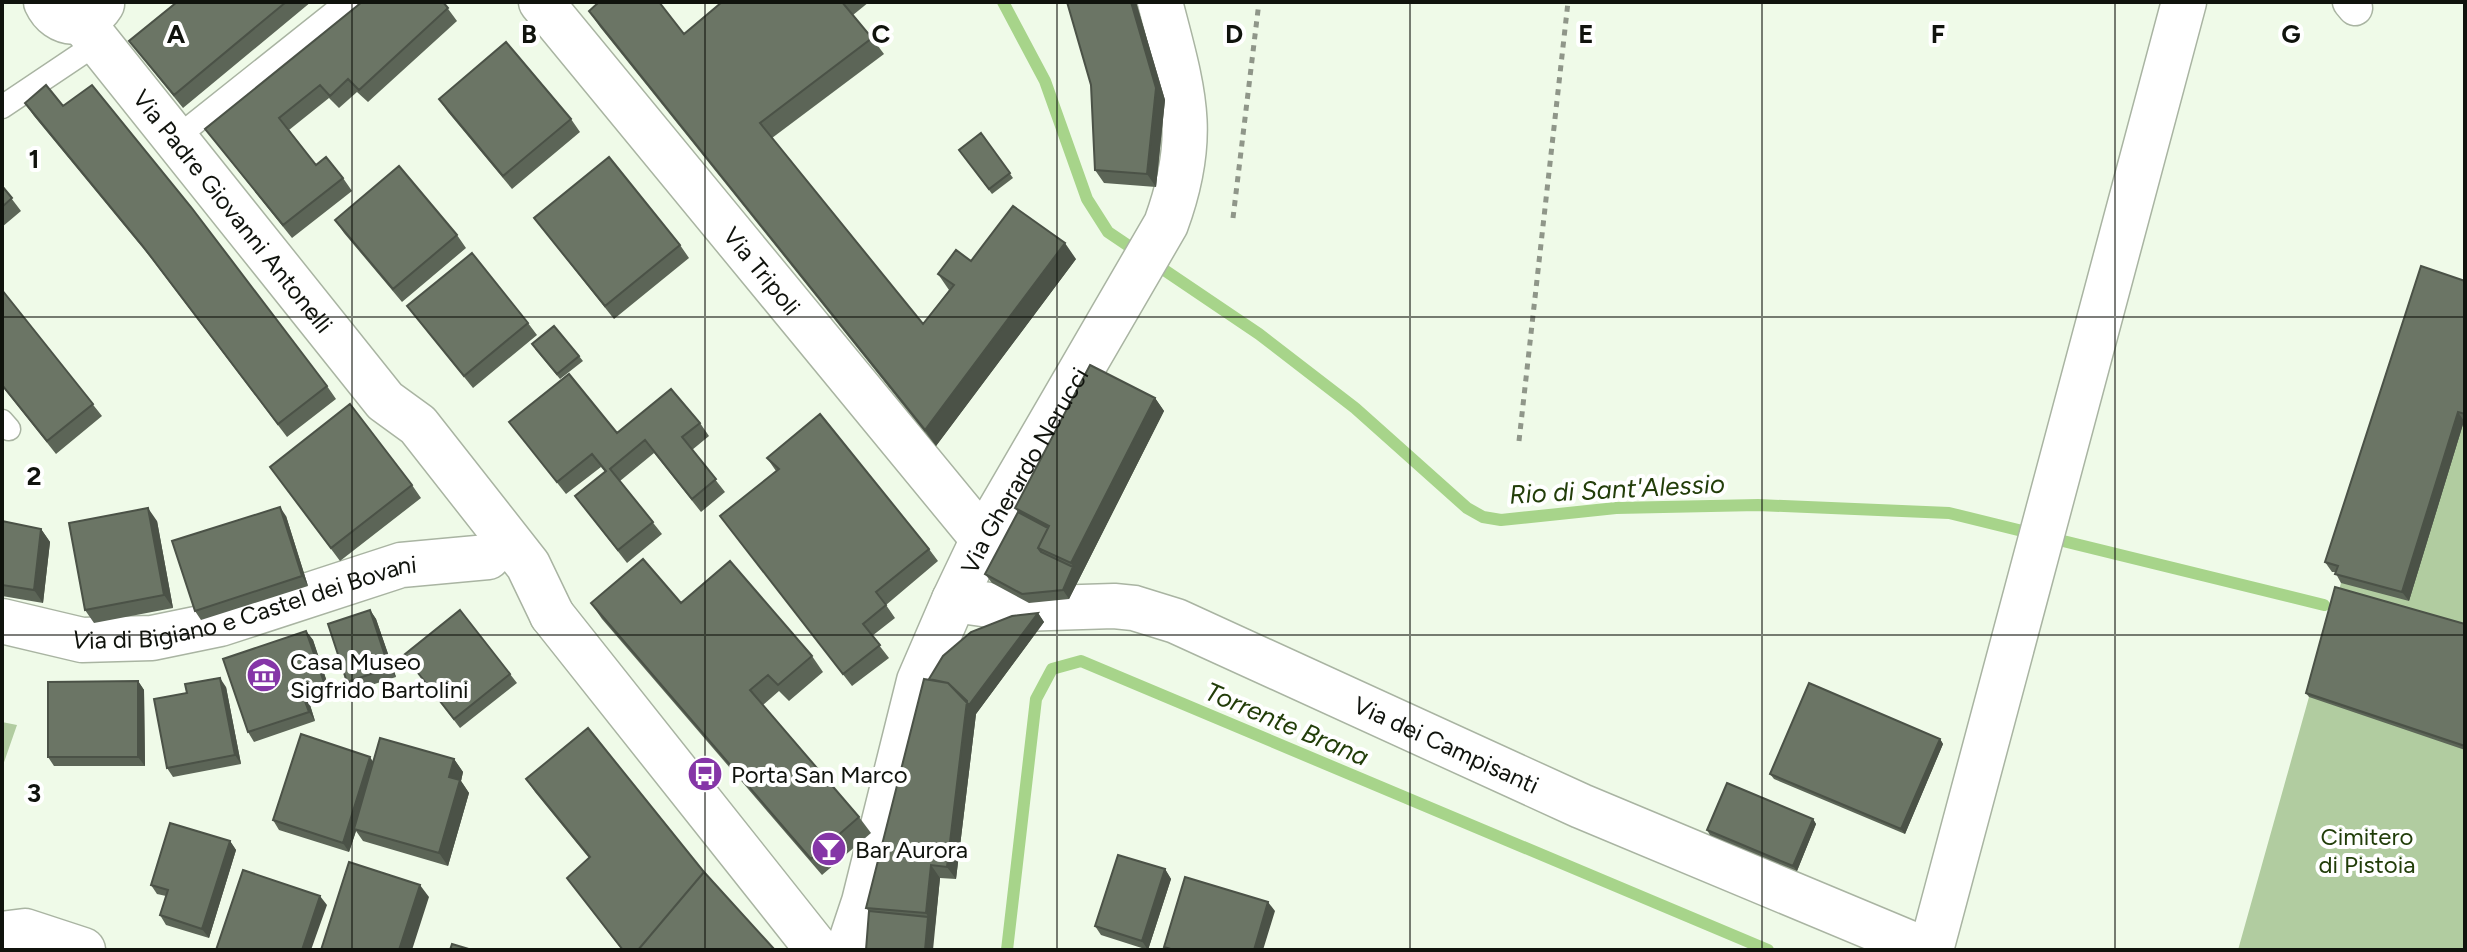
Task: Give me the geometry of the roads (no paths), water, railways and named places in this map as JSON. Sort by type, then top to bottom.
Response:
[{"type":"street","name":"Via Tripoli","points":[[541,2],[983,539]]},
{"type":"street","name":"Via Gherardo Nerucci","points":[[848,950],[864,902],[919,681],[954,600],[983,539],[1166,224],[1180,186],[1187,131],[1185,98],[1160,2]]},
{"type":"street","points":[[1928,950],[2031,580],[2184,2]]},
{"type":"street","name":"Via Padre Giovanni Antonelli","points":[[82,17],[385,401]]},
{"type":"street","points":[[385,401],[398,443],[505,579],[552,615]]},
{"type":"street","points":[[385,401],[418,425],[528,565],[552,615],[818,950]]},
{"type":"street","name":"Via di Bigiano e Castel dei Bovani","points":[[2,621],[82,640],[152,638],[220,624],[401,565],[488,557]]},
{"type":"street","name":"Via dei Campisanti","points":[[954,600],[1018,609],[1124,607],[1176,621],[1581,806],[1928,950]]},
{"type":"street","points":[[2,934],[25,931],[83,950]]},
{"type":"lane","points":[[176,138],[347,2]]},
{"type":"lane","points":[[2,107],[82,17]]},
{"type":"waterway","name":"Rio di Sant'Alessio","points":[[1003,2],[1045,81],[1087,199],[1108,232],[1259,334],[1355,408],[1467,508],[1483,517],[1501,520],[1616,508],[1758,505],[1949,513],[2324,605]]},
{"type":"waterway","name":"Torrente Brana","points":[[1007,950],[1036,699],[1052,669],[1081,661],[1768,950]]},
{"type":"place","name":"Casa Museo Sigfrido Bartolini","points":[[264,675]]},
{"type":"place","name":"Porta San Marco","points":[[705,774]]},
{"type":"place","name":"Bar Aurora","points":[[829,849]]},
{"type":"park label","name":"Cimitero di Pistoia","points":[[2367,850]]}]
